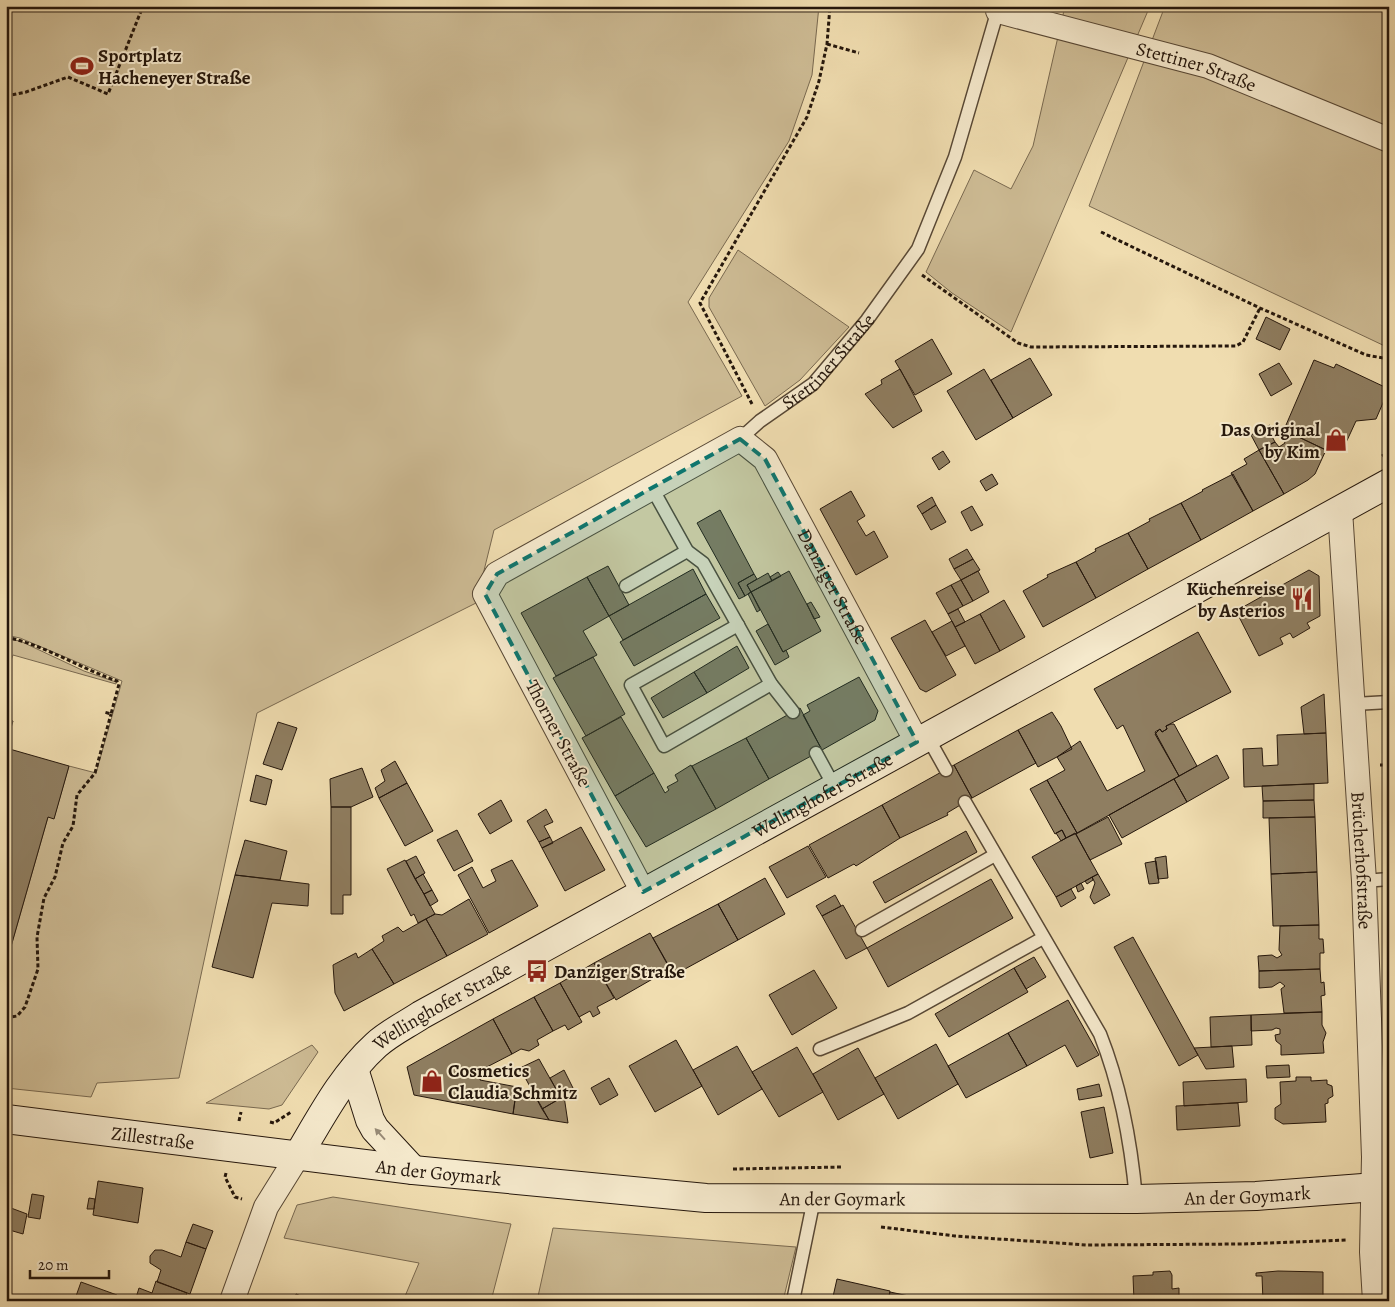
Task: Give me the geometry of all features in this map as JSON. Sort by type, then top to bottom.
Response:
[{"type":"street","name":"Stettiner Straße","points":[[999,9],[1208,66],[1389,140]]},
{"type":"street","name":"Stettiner Straße","points":[[497,574],[740,439]]},
{"type":"street","name":"Danziger Straße","points":[[740,439],[764,459],[922,739]]},
{"type":"street","name":"Wellinghofer Straße","points":[[299,1154],[327,1107],[354,1069],[377,1044],[421,1015],[1389,483]]},
{"type":"street","name":"Brücherhofstraße","points":[[1340,510],[1354,704],[1381,1187],[1381,1263],[1375,1301]]},
{"type":"street","name":"Thorner Straße","points":[[497,574],[485,594],[643,892]]},
{"type":"street","points":[[354,1069],[370,1120],[375,1129],[413,1170]]},
{"type":"street","name":"Zillestraße","points":[[6,1119],[299,1154]]},
{"type":"street","name":"An der Goymark","points":[[299,1154],[413,1170],[706,1198],[1136,1199],[1256,1196],[1381,1187]]},
{"type":"street","points":[[232,1301],[266,1207],[299,1154]]},
{"type":"lane","name":"Stettiner Straße","points":[[740,439],[760,422],[813,384],[867,320],[918,250],[955,157],[999,9]]},
{"type":"lane","points":[[652,488],[687,551],[703,563],[771,684],[792,712]]},
{"type":"lane","points":[[626,586],[687,551]]},
{"type":"lane","points":[[738,625],[631,685],[664,746],[771,684]]},
{"type":"lane","points":[[1354,704],[1389,702]]},
{"type":"lane","points":[[922,739],[946,770]]},
{"type":"lane","points":[[816,753],[835,788]]},
{"type":"lane","points":[[965,802],[994,855],[1100,1034],[1114,1070],[1127,1125],[1136,1199]]},
{"type":"lane","points":[[862,930],[994,855]]},
{"type":"lane","points":[[1364,881],[1389,879]]},
{"type":"lane","points":[[820,1048],[908,1013],[1043,938]]},
{"type":"lane","points":[[793,1301],[814,1199]]},
{"type":"path","points":[[6,96],[26,92],[68,77],[108,94],[143,6]]},
{"type":"path","points":[[760,422],[700,303],[807,117],[819,81],[827,44],[830,6]]},
{"type":"path","points":[[827,44],[859,53]]},
{"type":"path","points":[[1101,232],[1260,308],[1366,355],[1389,359]]},
{"type":"path","points":[[907,263],[1018,343],[1031,347],[1236,346],[1243,342],[1260,308]]},
{"type":"path","points":[[6,637],[22,640],[86,670],[117,681],[120,684],[95,773],[77,794],[73,826],[63,843],[54,876],[44,898],[37,938],[38,969],[25,1008],[17,1016],[6,1018]]},
{"type":"path","points":[[104,712],[111,714]]},
{"type":"path","points":[[724,1169],[842,1167]]},
{"type":"path","points":[[225,1176],[234,1197]]},
{"type":"path","points":[[876,1226],[956,1236],[1086,1244],[1244,1244],[1340,1240]]},
{"type":"highlighted area","points":[[740,439],[765,459],[917,742],[643,892],[485,594],[497,574]]},
{"type":"shaded area","points":[[6,6],[819,6],[812,75],[789,141],[688,302],[742,396],[494,530],[476,603],[257,713],[179,1078],[97,1083],[91,1097],[6,1088],[8,985],[6,964],[48,817],[54,818],[69,766],[96,773],[122,681],[20,638],[6,635]]},
{"type":"shaded area","points":[[1065,6],[1150,6],[1011,332],[952,293],[926,272],[974,170],[1011,189],[1033,146]]},
{"type":"shaded area","points":[[1165,6],[1389,6],[1389,348],[1089,206]]},
{"type":"shaded area","points":[[738,250],[849,327],[800,380],[765,406],[709,307],[709,298]]},
{"type":"shaded area","points":[[6,639],[20,641],[84,671],[116,682],[116,684],[13,655],[6,674]]},
{"type":"shaded area","points":[[1389,760],[1389,831],[1385,761]]},
{"type":"shaded area","points":[[312,1045],[318,1052],[282,1105],[269,1109],[206,1103]]},
{"type":"shaded area","points":[[333,1197],[511,1224],[491,1301],[403,1301],[419,1263],[284,1238],[297,1205]]},
{"type":"shaded area","points":[[553,1228],[796,1247],[783,1301],[537,1301]]},
{"type":"building","points":[[1266,317],[1290,329],[1280,350],[1256,339]]},
{"type":"building","points":[[932,339],[952,374],[915,395],[895,361]]},
{"type":"building","points":[[1030,358],[1052,395],[1013,418],[991,380]]},
{"type":"building","points":[[1314,360],[1334,368],[1336,364],[1389,389],[1376,419],[1356,421],[1344,447],[1326,450],[1288,432],[1286,425]]},
{"type":"building","points":[[1279,363],[1292,384],[1271,396],[1259,374]]},
{"type":"building","points":[[900,369],[922,411],[893,428],[865,394],[882,384],[881,380]]},
{"type":"building","points":[[984,369],[1013,418],[976,440],[947,391]]},
{"type":"building","points":[[1270,425],[1269,431],[1275,442],[1259,450],[1251,435]]},
{"type":"building","points":[[1288,432],[1326,450],[1315,474],[1284,494],[1259,450],[1275,442],[1279,447],[1285,443],[1282,436]]},
{"type":"building","points":[[1259,450],[1284,494],[1253,511],[1231,473],[1247,464],[1244,459]]},
{"type":"building","points":[[943,451],[950,462],[939,470],[932,458]]},
{"type":"building","points":[[992,474],[998,484],[986,491],[980,481]]},
{"type":"building","points":[[1233,474],[1253,511],[1201,540],[1181,503]]},
{"type":"building","points":[[851,491],[865,516],[857,521],[866,536],[874,531],[888,557],[856,575],[820,509]]},
{"type":"building","points":[[932,497],[936,505],[922,514],[917,506]]},
{"type":"building","points":[[1181,503],[1201,540],[1148,569],[1128,533],[1150,521],[1149,519]]},
{"type":"building","points":[[936,505],[946,522],[931,530],[922,514]]},
{"type":"building","points":[[972,506],[983,525],[971,531],[961,512]]},
{"type":"building","points":[[720,510],[754,574],[738,583],[745,596],[739,599],[697,523]]},
{"type":"building","points":[[1128,533],[1148,569],[1096,598],[1076,562],[1096,551],[1095,549]]},
{"type":"building","points":[[967,549],[973,559],[954,569],[949,559]]},
{"type":"building","points":[[973,559],[980,570],[961,580],[954,569]]},
{"type":"building","points":[[1076,562],[1096,598],[1043,627],[1023,591],[1048,577],[1047,575]]},
{"type":"building","points":[[608,566],[629,605],[609,616],[587,577]]},
{"type":"building","points":[[693,569],[706,594],[623,640],[609,616]]},
{"type":"building","points":[[1309,570],[1319,576],[1320,616],[1307,623],[1310,628],[1293,638],[1290,633],[1280,638],[1283,644],[1259,656],[1236,611]]},
{"type":"building","points":[[789,571],[821,631],[783,652],[751,592]]},
{"type":"building","points":[[978,571],[989,592],[973,601],[961,580]]},
{"type":"building","points":[[778,572],[781,576],[772,581],[770,577]]},
{"type":"building","points":[[768,573],[772,581],[751,592],[747,585]]},
{"type":"building","points":[[754,574],[757,579],[747,585],[751,592],[745,596],[738,583]]},
{"type":"building","points":[[587,577],[609,616],[583,631],[597,655],[556,676],[521,613]]},
{"type":"building","points":[[961,580],[973,601],[963,606],[951,585]]},
{"type":"building","points":[[951,585],[963,606],[948,614],[936,593]]},
{"type":"building","points":[[751,592],[760,610],[757,612],[748,594]]},
{"type":"building","points":[[706,594],[720,618],[634,666],[620,642]]},
{"type":"building","points":[[1004,600],[1025,637],[1000,651],[980,614]]},
{"type":"building","points":[[811,602],[820,617],[814,619],[807,604]]},
{"type":"building","points":[[958,609],[965,622],[955,627],[948,614]]},
{"type":"building","points":[[980,614],[1000,651],[975,664],[955,627]]},
{"type":"building","points":[[925,620],[956,675],[926,692],[920,689],[891,638]]},
{"type":"building","points":[[952,621],[965,646],[946,656],[932,632]]},
{"type":"building","points":[[768,624],[783,652],[786,650],[789,657],[775,665],[756,631]]},
{"type":"building","points":[[1198,632],[1231,692],[1166,726],[1167,729],[1162,732],[1160,729],[1155,732],[1179,776],[1077,833],[1047,780],[1065,770],[1057,757],[1080,741],[1107,791],[1145,771],[1123,725],[1117,729],[1094,689]]},
{"type":"building","points":[[737,646],[749,668],[707,693],[694,672]]},
{"type":"building","points":[[593,657],[625,714],[586,736],[553,678]]},
{"type":"building","points":[[694,672],[707,693],[663,718],[651,698]]},
{"type":"building","points":[[859,677],[878,711],[875,720],[822,750],[803,715],[810,711],[807,705]]},
{"type":"building","points":[[1324,694],[1326,733],[1304,734],[1301,707]]},
{"type":"building","points":[[800,708],[822,750],[769,779],[746,738]]},
{"type":"building","points":[[1052,712],[1072,749],[1038,767],[1018,730]]},
{"type":"building","points":[[621,717],[654,773],[615,796],[582,738]]},
{"type":"building","points":[[6,719],[13,721],[6,745]]},
{"type":"building","points":[[278,722],[297,728],[282,770],[263,764]]},
{"type":"building","points":[[1174,724],[1197,766],[1179,776],[1155,734],[1160,729],[1162,732],[1167,729],[1166,726]]},
{"type":"building","points":[[1018,730],[1036,763],[972,798],[954,765]]},
{"type":"building","points":[[1326,733],[1328,783],[1244,787],[1243,749],[1262,748],[1263,766],[1278,765],[1277,735]]},
{"type":"building","points":[[746,738],[769,779],[716,809],[692,766]]},
{"type":"building","points":[[6,748],[69,766],[54,819],[48,817],[6,964],[6,775],[11,760],[6,758]]},
{"type":"building","points":[[1217,755],[1229,778],[1187,802],[1174,779]]},
{"type":"building","points":[[395,761],[407,783],[379,798],[375,788],[385,781],[381,770]]},
{"type":"building","points":[[691,765],[716,809],[646,847],[615,796],[654,773],[665,793],[669,790],[667,787],[678,781],[675,775]]},
{"type":"building","points":[[954,765],[972,798],[947,813],[948,815],[900,838],[882,805]]},
{"type":"building","points":[[362,768],[373,797],[351,807],[331,807],[330,779]]},
{"type":"building","points":[[256,775],[272,780],[266,805],[250,801]]},
{"type":"building","points":[[1174,779],[1187,802],[1122,838],[1109,815]]},
{"type":"building","points":[[1047,780],[1077,833],[1066,838],[1062,830],[1055,834],[1030,789]]},
{"type":"building","points":[[407,783],[433,831],[405,846],[379,798]]},
{"type":"building","points":[[1314,784],[1314,800],[1263,801],[1262,786]]},
{"type":"building","points":[[501,800],[512,821],[490,834],[478,814]]},
{"type":"building","points":[[1314,800],[1315,817],[1263,818],[1263,801]]},
{"type":"building","points":[[882,805],[900,838],[856,866],[854,864],[828,878],[809,845]]},
{"type":"building","points":[[331,807],[351,807],[351,895],[343,895],[343,914],[331,914]]},
{"type":"building","points":[[546,809],[553,822],[544,826],[550,837],[539,842],[527,821]]},
{"type":"building","points":[[1108,817],[1122,844],[1090,860],[1076,834]]},
{"type":"building","points":[[1315,817],[1317,872],[1271,874],[1269,818]]},
{"type":"building","points":[[581,827],[605,870],[565,891],[542,848]]},
{"type":"building","points":[[457,830],[473,861],[454,871],[437,840]]},
{"type":"building","points":[[1062,830],[1066,838],[1061,841],[1056,833]]},
{"type":"building","points":[[966,831],[977,852],[885,903],[873,882]]},
{"type":"building","points":[[1075,833],[1098,874],[1056,897],[1032,857]]},
{"type":"building","points":[[550,837],[553,843],[542,848],[539,842]]},
{"type":"building","points":[[245,840],[287,851],[280,880],[235,875]]},
{"type":"building","points":[[808,846],[826,877],[787,898],[769,867]]},
{"type":"building","points":[[416,856],[425,873],[415,879],[406,861]]},
{"type":"building","points":[[1166,856],[1168,878],[1158,879],[1155,858]]},
{"type":"building","points":[[405,860],[435,914],[418,923],[414,914],[411,916],[387,869]]},
{"type":"building","points":[[512,860],[538,906],[489,933],[458,875],[472,867],[483,888],[496,881],[491,870]]},
{"type":"building","points":[[1156,861],[1159,883],[1149,884],[1145,863]]},
{"type":"building","points":[[1317,872],[1319,925],[1273,926],[1271,874]]},
{"type":"building","points":[[423,874],[432,890],[424,894],[415,879]]},
{"type":"building","points":[[1098,874],[1110,895],[1094,904],[1090,897],[1095,883],[1092,877]]},
{"type":"building","points":[[235,875],[309,884],[308,906],[272,903],[253,978],[212,967]]},
{"type":"building","points":[[1092,877],[1093,880],[1087,884],[1085,881]]},
{"type":"building","points":[[765,878],[785,914],[738,940],[718,904]]},
{"type":"building","points":[[991,879],[1013,918],[888,987],[867,948]]},
{"type":"building","points":[[1081,883],[1084,889],[1078,892],[1076,886]]},
{"type":"building","points":[[1071,889],[1076,898],[1061,907],[1056,897]]},
{"type":"building","points":[[432,890],[438,901],[430,906],[424,894]]},
{"type":"building","points":[[835,895],[841,906],[822,916],[816,906]]},
{"type":"building","points":[[469,899],[488,934],[447,956],[426,919],[435,914],[442,915]]},
{"type":"building","points":[[718,904],[738,940],[674,975],[653,938]]},
{"type":"building","points":[[843,905],[867,948],[846,959],[822,916]]},
{"type":"building","points":[[426,919],[447,956],[394,984],[372,949],[384,941],[382,936],[398,927],[403,932]]},
{"type":"building","points":[[1319,925],[1319,939],[1323,939],[1324,953],[1320,953],[1320,969],[1259,971],[1258,956],[1272,955],[1277,958],[1282,955],[1279,950],[1280,926]]},
{"type":"building","points":[[650,933],[670,969],[616,1000],[594,963]]},
{"type":"building","points":[[1133,937],[1198,1055],[1179,1066],[1114,947]]},
{"type":"building","points":[[372,949],[394,984],[344,1011],[335,993],[333,965],[356,953],[358,958]]},
{"type":"building","points":[[1034,957],[1046,977],[1026,989],[1014,968]]},
{"type":"building","points":[[594,963],[614,998],[597,1007],[600,1013],[593,1017],[590,1011],[579,1017],[560,983]]},
{"type":"building","points":[[1014,968],[1028,992],[949,1037],[935,1014]]},
{"type":"building","points":[[1320,969],[1321,983],[1324,982],[1325,995],[1321,996],[1322,1012],[1284,1013],[1281,989],[1285,986],[1280,982],[1272,987],[1259,988],[1259,971]]},
{"type":"building","points":[[814,970],[837,1008],[792,1035],[769,995]]},
{"type":"building","points":[[560,983],[582,1022],[568,1030],[565,1025],[553,1031],[534,997]]},
{"type":"building","points":[[534,997],[553,1031],[537,1040],[539,1045],[529,1051],[521,1049],[512,1054],[493,1019]]},
{"type":"building","points":[[1068,1000],[1099,1055],[1077,1067],[1065,1045],[1027,1066],[1008,1033]]},
{"type":"building","points":[[1322,1012],[1322,1025],[1326,1033],[1323,1042],[1324,1053],[1281,1055],[1281,1045],[1276,1041],[1275,1035],[1280,1034],[1280,1029],[1251,1031],[1251,1015]]},
{"type":"building","points":[[1251,1015],[1252,1045],[1211,1047],[1210,1017]]},
{"type":"building","points":[[493,1019],[512,1054],[483,1069],[480,1080],[517,1087],[513,1114],[414,1095],[407,1067]]},
{"type":"building","points":[[1008,1033],[1027,1066],[966,1098],[948,1066]]},
{"type":"building","points":[[676,1040],[702,1086],[655,1112],[629,1066]]},
{"type":"building","points":[[936,1044],[958,1084],[898,1119],[875,1078]]},
{"type":"building","points":[[737,1046],[762,1089],[718,1115],[693,1070]]},
{"type":"building","points":[[1232,1046],[1234,1067],[1206,1069],[1194,1048]]},
{"type":"building","points":[[797,1047],[823,1092],[779,1117],[752,1072]]},
{"type":"building","points":[[858,1048],[884,1094],[838,1120],[813,1074]]},
{"type":"building","points":[[539,1059],[561,1098],[542,1109],[520,1068]]},
{"type":"building","points":[[1289,1065],[1290,1077],[1267,1078],[1266,1066]]},
{"type":"building","points":[[564,1070],[574,1090],[561,1098],[550,1078]]},
{"type":"building","points":[[1296,1077],[1311,1077],[1311,1081],[1327,1080],[1327,1084],[1332,1086],[1333,1096],[1325,1104],[1326,1122],[1283,1124],[1275,1119],[1275,1108],[1281,1104],[1280,1082],[1296,1081]]},
{"type":"building","points":[[609,1078],[618,1095],[600,1105],[591,1088]]},
{"type":"building","points":[[1246,1079],[1247,1102],[1184,1106],[1183,1082]]},
{"type":"building","points":[[1099,1084],[1102,1096],[1079,1100],[1077,1089]]},
{"type":"building","points":[[516,1092],[527,1094],[530,1100],[536,1097],[549,1120],[513,1114]]},
{"type":"building","points":[[564,1096],[568,1123],[549,1120],[542,1109]]},
{"type":"building","points":[[1238,1103],[1240,1126],[1177,1130],[1176,1106]]},
{"type":"building","points":[[1104,1107],[1113,1153],[1090,1158],[1081,1112]]},
{"type":"building","points":[[98,1181],[143,1188],[138,1223],[93,1215]]},
{"type":"building","points":[[32,1194],[44,1196],[40,1219],[28,1217]]},
{"type":"building","points":[[89,1198],[95,1199],[94,1209],[87,1209]]},
{"type":"building","points":[[11,1208],[27,1214],[23,1234],[6,1229]]},
{"type":"building","points":[[193,1224],[213,1231],[206,1249],[186,1242]]},
{"type":"building","points":[[186,1242],[206,1249],[190,1294],[157,1282],[161,1270],[150,1263],[150,1256],[155,1250],[162,1250],[181,1257]]},
{"type":"building","points":[[1170,1271],[1172,1275],[1172,1289],[1179,1288],[1179,1301],[1134,1301],[1133,1276],[1153,1275],[1153,1272]]},
{"type":"building","points":[[1278,1271],[1323,1272],[1323,1296],[1315,1296],[1315,1301],[1263,1301],[1262,1276],[1256,1276],[1256,1273]]},
{"type":"building","points":[[837,1279],[890,1291],[888,1301],[832,1301]]},
{"type":"building","points":[[156,1281],[187,1293],[184,1301],[135,1301],[139,1288],[152,1293]]},
{"type":"building","points":[[81,1282],[117,1295],[115,1301],[75,1299]]},
{"type":"building","points":[[890,1292],[923,1299],[931,1301],[888,1301]]},
{"type":"building","points":[[296,1294],[313,1301],[294,1301]]},
{"type":"place","name":"Sportplatz Hacheneyer Straße","points":[[82,66]]},
{"type":"place","name":"Das Original by Kim","points":[[1336,440]]},
{"type":"place","name":"Küchenreise by Asterios","points":[[1302,599]]},
{"type":"place","name":"Danziger Straße","points":[[537,971]]},
{"type":"place","name":"Cosmetics Claudia Schmitz","points":[[432,1081]]}]
